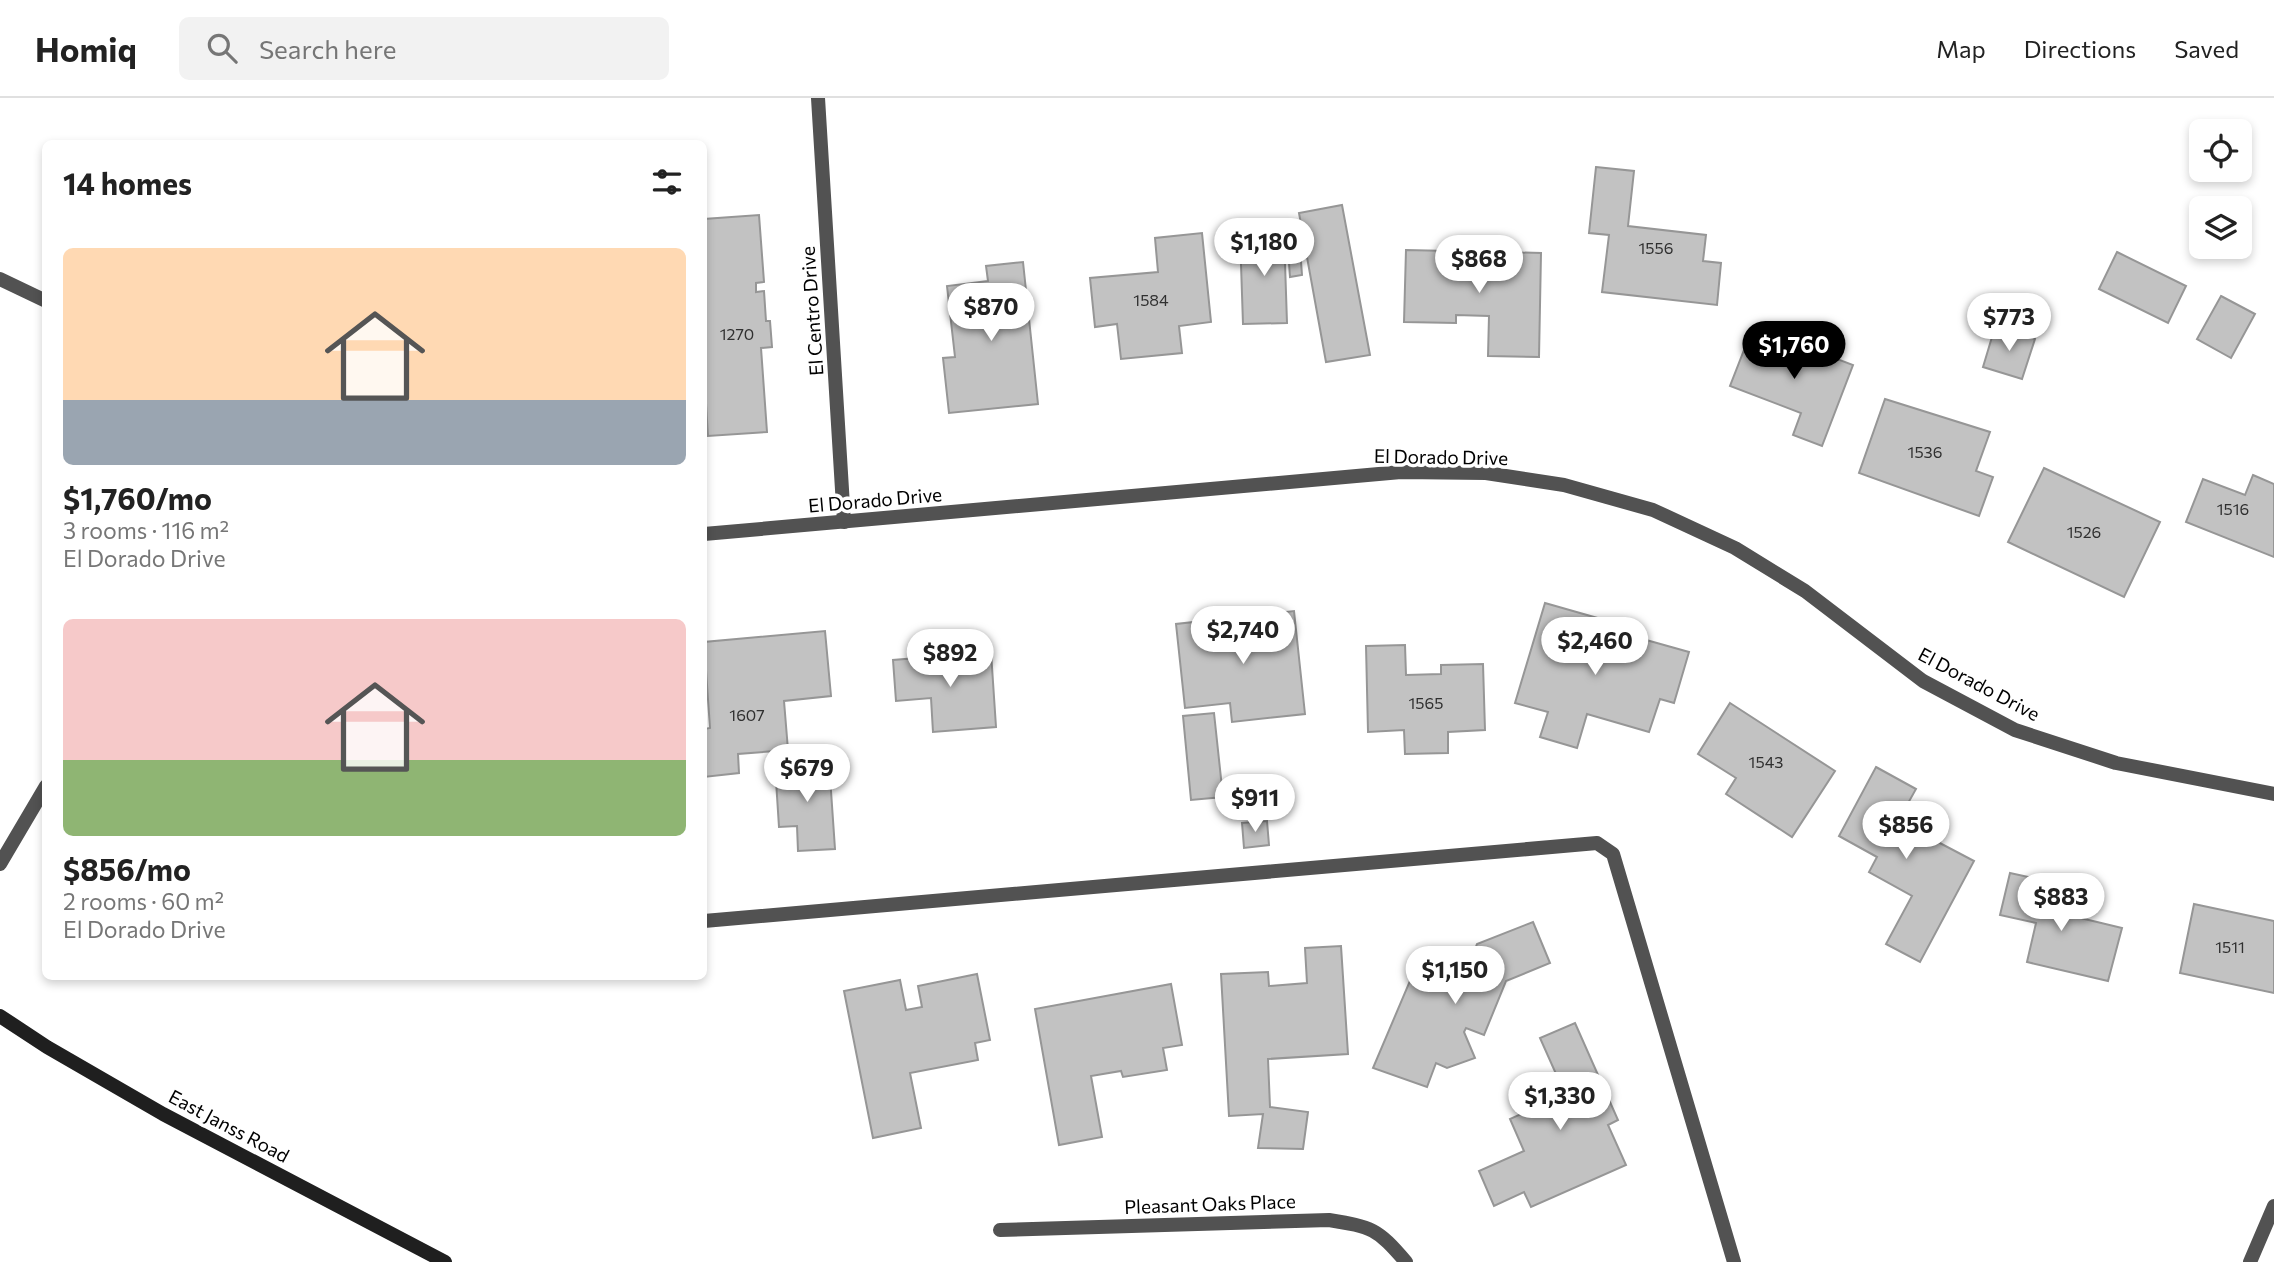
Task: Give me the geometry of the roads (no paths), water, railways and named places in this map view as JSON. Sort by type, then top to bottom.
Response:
[{"type":"main road","name":"East Janss Road","points":[[0,1016],[47,1047],[163,1114],[445,1262]]},
{"type":"street","name":"El Centro Drive","points":[[818,98],[845,522]]},
{"type":"street","points":[[0,279],[42,298]]},
{"type":"street","name":"El Dorado Drive","points":[[707,534],[1401,472],[1486,473],[1564,485],[1653,510],[1735,548],[1805,591],[1923,681],[2015,730],[2116,763],[2274,794]]},
{"type":"street","points":[[0,864],[42,793]]},
{"type":"street","points":[[707,920],[1597,842],[1613,854],[1734,1262]]},
{"type":"street","points":[[2251,1262],[2274,1206]]},
{"type":"street","name":"Pleasant Oaks Place","points":[[1000,1230],[1329,1220],[1368,1227],[1390,1243],[1406,1262]]}]
